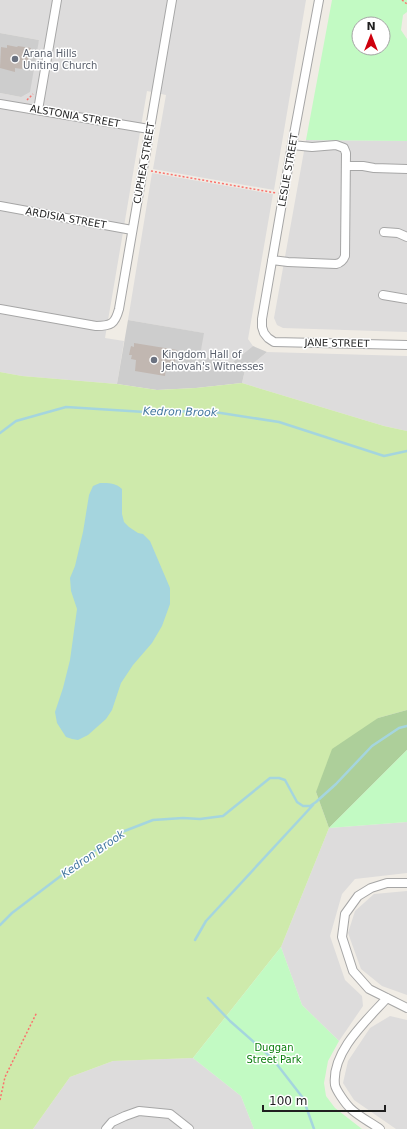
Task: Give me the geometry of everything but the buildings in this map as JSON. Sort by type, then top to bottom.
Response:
[{"type":"street","points":[[38,110],[57,0]]},
{"type":"street","name":"CUPHEA STREET","points":[[0,309],[96,326],[112,324],[116,319],[119,309],[172,0]]},
{"type":"street","name":"LESLIE STREET","points":[[268,338],[262,327],[272,260],[319,0]]},
{"type":"street","name":"ALSTONIA STREET","points":[[0,104],[149,129]]},
{"type":"street","points":[[272,260],[336,264],[344,260],[345,256],[346,153],[344,148],[336,145],[312,147],[292,145]]},
{"type":"street","points":[[346,166],[407,169]]},
{"type":"street","name":"ARDISIA STREET","points":[[0,206],[132,230]]},
{"type":"street","points":[[384,232],[398,233],[407,237]]},
{"type":"street","points":[[383,295],[407,300]]},
{"type":"street","name":"JANE STREET","points":[[268,338],[274,342],[407,345]]},
{"type":"street","points":[[407,884],[387,883],[371,888],[358,896],[345,914],[342,937],[353,971],[369,989],[407,1008]]},
{"type":"street","points":[[380,1129],[350,1108],[335,1086],[335,1079],[341,1053],[360,1028],[387,998]]},
{"type":"street","points":[[106,1129],[112,1122],[139,1111],[170,1114],[189,1129]]},
{"type":"path","points":[[402,0],[407,4]]},
{"type":"path","points":[[149,170],[283,194]]},
{"type":"path","points":[[0,1100],[5,1077],[37,1012]]},
{"type":"shaded area","points":[[0,0],[306,0],[274,190],[153,169],[166,95],[147,91],[105,338],[124,341],[117,384],[22,376],[0,372],[0,93],[21,97],[39,40],[0,33]]},
{"type":"shaded area","points":[[0,33],[39,40],[30,92],[21,97],[0,93]]},
{"type":"shaded area","points":[[306,140],[407,141],[407,332],[283,328],[277,325],[274,318]]},
{"type":"shaded area","points":[[152,173],[273,194],[248,339],[253,346],[233,362],[200,356],[203,333],[128,320]]},
{"type":"shaded area","points":[[128,320],[204,333],[200,356],[233,362],[253,346],[267,352],[245,370],[242,383],[196,388],[157,390],[117,384]]},
{"type":"shaded area","points":[[267,352],[407,356],[407,431],[384,426],[242,383],[245,370]]},
{"type":"shaded area","points":[[407,822],[407,873],[355,879],[342,894],[330,936],[345,980],[362,996],[363,1006],[339,1041],[302,1005],[281,947],[329,828]]},
{"type":"shaded area","points":[[407,891],[407,995],[382,986],[361,969],[348,933],[355,911],[374,894]]},
{"type":"shaded area","points":[[390,1016],[407,1020],[407,1129],[396,1129],[354,1100],[343,1083],[348,1061],[370,1028]]},
{"type":"shaded area","points":[[193,1058],[241,1096],[254,1129],[33,1129],[70,1077],[113,1061]]},
{"type":"green space","points":[[332,0],[407,0],[407,12],[403,15],[401,30],[407,39],[407,141],[306,140]]},
{"type":"green space","points":[[0,372],[22,376],[117,384],[157,390],[196,388],[242,383],[384,426],[407,431],[407,710],[378,718],[316,792],[329,828],[281,947],[193,1058],[113,1061],[70,1077],[33,1129],[0,1129]]},
{"type":"green space","points":[[407,710],[407,750],[329,828],[316,792],[332,749],[378,718]]},
{"type":"green space","points":[[407,750],[407,822],[329,828]]},
{"type":"green space","name":"Duggan Street Park","points":[[281,947],[302,1005],[339,1041],[328,1061],[324,1083],[326,1096],[335,1108],[362,1129],[254,1129],[241,1096],[193,1058]]},
{"type":"water","points":[[100,483],[115,484],[122,489],[122,514],[124,522],[138,533],[143,534],[150,541],[170,588],[170,604],[162,626],[152,643],[133,665],[121,683],[112,710],[106,719],[88,735],[78,740],[66,737],[57,723],[55,712],[70,660],[77,609],[71,591],[70,578],[75,566],[83,532],[89,495],[93,486]]},
{"type":"waterway","name":"Kedron Brook","points":[[0,433],[16,421],[66,407],[145,412],[208,411],[279,422],[384,456],[407,451]]},
{"type":"waterway","name":"Kedron Brook","points":[[0,925],[12,913],[83,859],[122,832],[153,820],[183,818],[200,819],[223,816],[270,778],[285,780],[297,802],[303,806],[310,806],[336,784],[372,746],[399,728],[407,726]]},
{"type":"waterway","points":[[195,940],[206,921],[313,805]]},
{"type":"waterway","points":[[208,998],[230,1021],[272,1058],[303,1098],[314,1129]]},
{"type":"place","name":"Arana Hills Uniting Church","points":[[15,59]]},
{"type":"place","name":"Kingdom Hall of Jehovah's Witnesses","points":[[154,360]]}]
